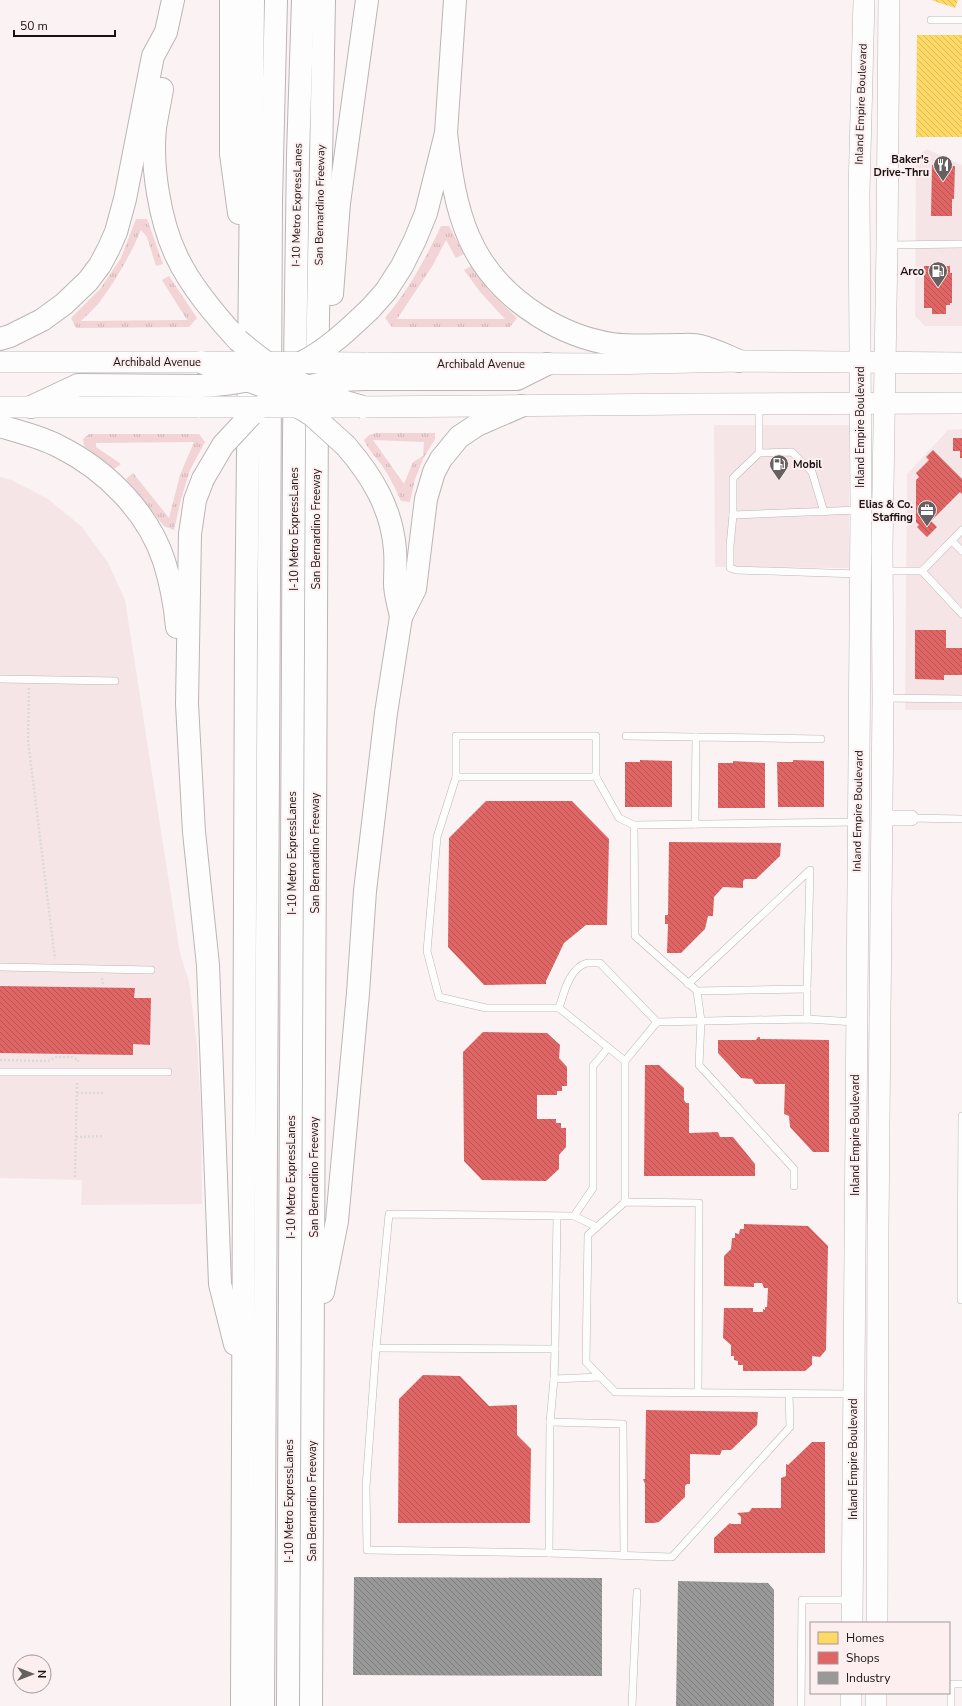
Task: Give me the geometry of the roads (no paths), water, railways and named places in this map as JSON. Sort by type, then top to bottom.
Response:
[{"type":"highway","points":[[0,339],[10,336],[42,320],[64,304],[88,281],[106,254],[116,232],[125,199],[153,56],[166,32],[173,0]]},
{"type":"highway","points":[[231,0],[231,154],[250,292]]},
{"type":"highway","points":[[242,1706],[246,697],[253,0]]},
{"type":"highway","points":[[263,1706],[271,207],[276,0]]},
{"type":"highway","name":"I-10 Metro ExpressLanes","points":[[288,1706],[294,439],[298,155],[303,0]]},
{"type":"highway","name":"San Bernardino Freeway","points":[[311,1706],[317,318],[324,0]]},
{"type":"highway","points":[[316,579],[331,505],[332,298],[339,203],[367,0]]},
{"type":"highway","points":[[31,407],[78,386],[200,397],[232,384],[249,380],[272,367],[300,364],[330,344],[370,309],[386,291],[402,266],[426,213],[446,133],[455,0]]},
{"type":"highway","points":[[166,32],[168,59],[155,130],[155,162],[158,192],[164,218],[177,257],[198,291],[216,316],[238,340],[272,367],[337,400],[363,407]]},
{"type":"highway","points":[[446,133],[453,191],[466,233],[480,260],[502,288],[515,300],[554,325],[581,337],[597,341],[634,345],[699,346],[740,361]]},
{"type":"highway","points":[[201,362],[249,380],[291,402],[327,427],[346,446],[371,478],[380,493],[390,519],[395,548],[395,585],[401,617]]},
{"type":"highway","points":[[243,1374],[220,1284],[208,965],[194,832],[188,704],[190,534],[195,500],[203,479],[223,445],[251,415],[261,407],[291,402],[308,386],[334,381],[366,371],[517,379],[547,364]]},
{"type":"highway","points":[[313,1344],[337,1221],[358,1001],[370,835],[401,617],[415,589],[426,499],[434,472],[441,459],[459,437],[477,424],[521,406]]},
{"type":"highway","points":[[0,426],[60,446],[78,457],[117,488],[143,519],[158,545],[170,582],[176,619],[179,665],[188,704]]},
{"type":"main road","name":"Inland Empire Boulevard","points":[[852,1622],[861,510],[858,192],[864,0]]},
{"type":"main road","name":"Inland Empire Boulevard","points":[[877,1622],[883,698],[882,571],[889,0]]},
{"type":"main road","points":[[547,364],[740,361],[962,363]]},
{"type":"main road","name":"Archibald Avenue","points":[[0,362],[201,362],[272,367]]},
{"type":"main road","points":[[300,364],[366,371]]},
{"type":"main road","points":[[200,397],[261,407]]},
{"type":"main road","points":[[291,402],[363,407],[962,403]]},
{"type":"main road","points":[[0,407],[31,407]]},
{"type":"main road","points":[[851,1694],[851,1706]]},
{"type":"main road","points":[[876,1694],[876,1706]]},
{"type":"street","points":[[882,818],[911,818]]},
{"type":"lane","points":[[931,20],[962,20]]},
{"type":"lane","points":[[887,245],[962,244]]},
{"type":"lane","points":[[759,404],[759,453]]},
{"type":"lane","points":[[824,512],[812,472],[792,452],[759,453],[733,478],[733,515],[730,546],[730,568],[736,570],[860,574]]},
{"type":"lane","points":[[733,515],[861,510]]},
{"type":"lane","points":[[882,571],[922,571],[962,530]]},
{"type":"lane","points":[[952,541],[962,551]]},
{"type":"lane","points":[[922,571],[962,614]]},
{"type":"lane","points":[[0,679],[115,681]]},
{"type":"lane","points":[[883,698],[962,699]]},
{"type":"lane","points":[[625,1061],[559,1008],[486,1008],[439,997],[427,951],[437,837],[456,777],[456,736],[596,736],[596,777],[619,818],[634,825],[858,822]]},
{"type":"lane","points":[[626,736],[821,740]]},
{"type":"lane","points":[[696,737],[696,824]]},
{"type":"lane","points":[[456,777],[596,777]]},
{"type":"lane","points":[[911,818],[962,819]]},
{"type":"lane","points":[[634,825],[635,936],[697,991],[807,989]]},
{"type":"lane","points":[[688,984],[810,870],[807,1019]]},
{"type":"lane","points":[[559,1008],[573,973],[586,964],[600,964],[657,1022],[807,1019],[856,1022]]},
{"type":"lane","points":[[0,967],[152,970]]},
{"type":"lane","points":[[697,991],[701,1021],[699,1065],[794,1169],[794,1186]]},
{"type":"lane","points":[[625,1202],[625,1061],[657,1022]]},
{"type":"lane","points":[[574,1216],[593,1188],[593,1066],[608,1048]]},
{"type":"lane","points":[[0,1072],[168,1072]]},
{"type":"lane","points":[[961,1300],[962,1116]]},
{"type":"lane","points":[[698,1393],[699,1203],[625,1202],[588,1236],[586,1362],[616,1392],[698,1393],[789,1394],[854,1394]]},
{"type":"lane","points":[[597,1227],[574,1216],[389,1214],[376,1348],[366,1487],[367,1550],[672,1557],[790,1427],[789,1394]]},
{"type":"lane","points":[[549,1553],[550,1422],[554,1379],[557,1216]]},
{"type":"lane","points":[[376,1348],[555,1349]]},
{"type":"lane","points":[[554,1379],[600,1377]]},
{"type":"lane","points":[[550,1422],[623,1424],[624,1555]]},
{"type":"lane","points":[[632,1706],[637,1592]]},
{"type":"lane","points":[[801,1706],[802,1600],[852,1600]]},
{"type":"lane","points":[[951,1706],[952,1684],[962,1684]]},
{"type":"place","name":"Baker's Drive-Thru","points":[[943,182]]},
{"type":"place","name":"Arco","points":[[938,288]]},
{"type":"place","name":"Mobil","points":[[779,481]]},
{"type":"place","name":"Elias & Co. Staffing","points":[[927,527]]}]
